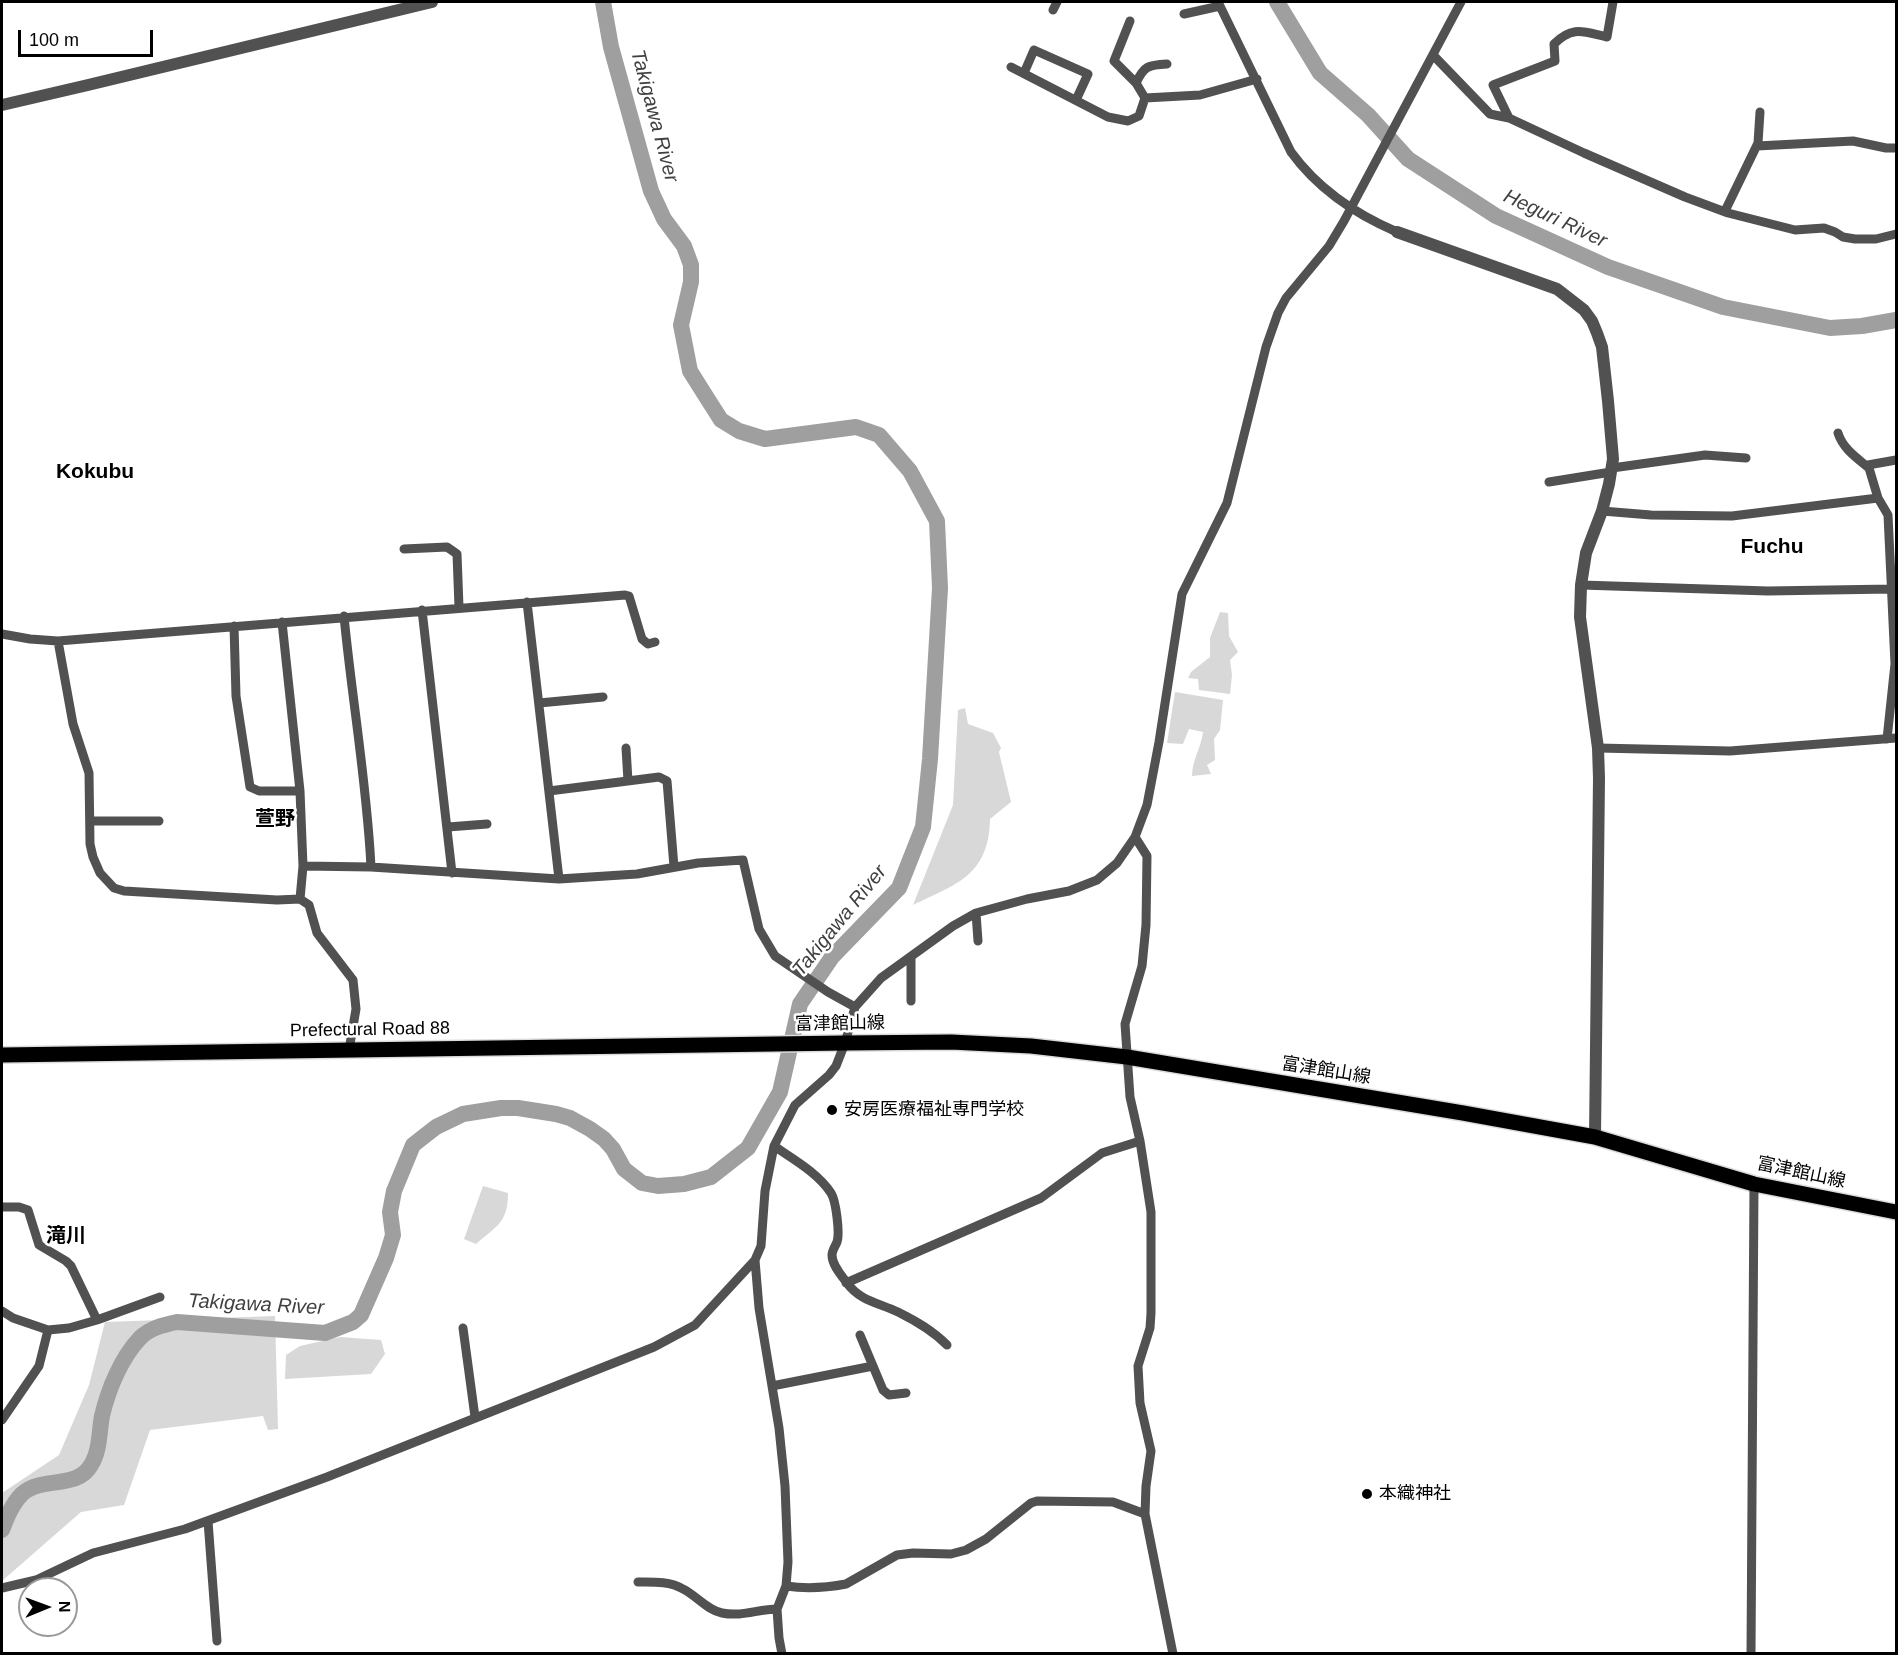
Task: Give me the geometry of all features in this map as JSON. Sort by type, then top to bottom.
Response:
[{"type":"main road","name":"富津館山線","points":[[738,1044],[951,1042],[1031,1046],[1127,1058],[1595,1137],[1754,1184],[1896,1212]]},
{"type":"main road","name":"Prefectural Road 88","points":[[2,1055],[738,1044]]},
{"type":"street","points":[[2,105],[432,2]]},
{"type":"street","points":[[2,1588],[36,1580],[93,1553],[166,1536],[208,1521],[382,1455],[678,1336],[695,1325],[755,1260],[761,1246],[765,1191],[774,1146],[795,1105],[836,1066],[855,1007],[881,978],[953,926],[976,913],[1027,899],[1069,891],[1097,880],[1117,863],[1135,837],[1147,805],[1182,594],[1227,502],[1266,347],[1278,313],[1286,298],[1329,246],[1351,209],[1461,2]]},
{"type":"street","points":[[1509,117],[1493,85],[1555,61],[1554,44],[1568,32],[1578,30],[1608,37],[1613,2]]},
{"type":"street","points":[[1184,15],[1219,4],[1291,152],[1310,175],[1351,209],[1397,232],[1557,289],[1584,310],[1592,321],[1602,347],[1612,470],[1602,511],[1586,553],[1581,585],[1582,637],[1598,748],[1595,1137]]},
{"type":"street","points":[[1011,67],[1108,117],[1128,121],[1139,116],[1145,98],[1136,83],[1114,61],[1130,21]]},
{"type":"street","points":[[1024,73],[1034,50],[1088,74],[1076,100]]},
{"type":"street","points":[[1432,55],[1490,114],[1509,117],[1685,197],[1725,212],[1795,230],[1824,228],[1843,237],[1856,239],[1876,239],[1896,234]]},
{"type":"street","points":[[1136,83],[1142,70],[1152,65],[1167,64]]},
{"type":"street","points":[[1145,98],[1200,95],[1257,79]]},
{"type":"street","points":[[1725,212],[1757,146],[1760,112]]},
{"type":"street","points":[[1757,146],[1853,141],[1896,148]]},
{"type":"street","points":[[1838,433],[1840,441],[1861,464],[1896,460]]},
{"type":"street","points":[[1549,482],[1705,455],[1746,458]]},
{"type":"street","points":[[1598,748],[1730,751],[1892,739],[1895,663],[1888,515],[1878,498],[1868,465]]},
{"type":"street","points":[[1602,511],[1651,515],[1732,516],[1878,498]]},
{"type":"street","points":[[404,549],[447,547],[457,554],[459,607]]},
{"type":"street","points":[[1581,585],[1768,591],[1891,590]]},
{"type":"street","points":[[2,634],[58,641],[344,616],[629,596],[642,639],[648,644],[655,642]]},
{"type":"street","points":[[527,602],[558,879]]},
{"type":"street","points":[[423,610],[452,873]]},
{"type":"street","points":[[344,616],[356,726],[369,814],[370,867]]},
{"type":"street","points":[[282,622],[300,791],[303,866],[300,898]]},
{"type":"street","points":[[234,626],[236,696],[250,787],[259,791],[300,791]]},
{"type":"street","points":[[58,641],[74,724],[89,773],[90,844],[100,873],[114,888],[124,891],[277,900],[300,898],[309,905],[317,933],[353,980],[356,1009],[349,1050]]},
{"type":"street","points":[[539,703],[603,697]]},
{"type":"street","points":[[626,748],[628,781]]},
{"type":"street","points":[[549,791],[658,777],[667,781],[674,867]]},
{"type":"street","points":[[90,821],[159,821]]},
{"type":"street","points":[[448,827],[487,824]]},
{"type":"street","points":[[1135,837],[1147,856],[1146,925],[1142,966],[1125,1024],[1130,1097],[1140,1141],[1151,1212],[1150,1328],[1138,1366],[1140,1403],[1150,1451],[1145,1514],[1173,1653]]},
{"type":"street","points":[[303,866],[370,867],[558,879],[637,874],[674,867],[742,860],[759,928],[775,956],[828,992],[855,1007]]},
{"type":"street","points":[[976,913],[978,941]]},
{"type":"street","points":[[911,957],[911,1001]]},
{"type":"street","points":[[846,1282],[1041,1198],[1102,1153],[1140,1141]]},
{"type":"street","points":[[774,1146],[810,1171],[834,1198],[838,1234],[832,1257],[835,1266],[855,1294],[928,1328],[947,1345]]},
{"type":"street","points":[[1750,1653],[1754,1184]]},
{"type":"street","points":[[2,1207],[19,1207],[28,1210],[39,1245],[70,1266],[97,1320]]},
{"type":"street","points":[[755,1260],[759,1308],[785,1486],[788,1562],[786,1586],[777,1609],[782,1653]]},
{"type":"street","points":[[2,1311],[13,1318],[48,1330],[69,1328],[97,1320],[160,1297]]},
{"type":"street","points":[[463,1329],[475,1417]]},
{"type":"street","points":[[2,1420],[39,1366],[48,1330]]},
{"type":"street","points":[[860,1335],[883,1390],[889,1395],[906,1393]]},
{"type":"street","points":[[772,1386],[873,1366]]},
{"type":"street","points":[[786,1586],[806,1588],[836,1586],[846,1584],[897,1555],[959,1552],[986,1539],[1036,1501],[1113,1502],[1145,1514]]},
{"type":"street","points":[[208,1521],[217,1641]]},
{"type":"street","points":[[638,1582],[674,1585],[684,1589],[713,1611],[737,1616],[777,1609]]},
{"type":"shaded area","points":[[1220,612],[1228,613],[1229,636],[1238,652],[1230,660],[1232,675],[1230,694],[1199,690],[1198,679],[1188,678],[1191,672],[1210,657],[1210,638]]},
{"type":"shaded area","points":[[1175,692],[1223,700],[1220,730],[1214,739],[1215,760],[1207,765],[1211,774],[1192,776],[1203,732],[1189,729],[1183,744],[1167,743]]},
{"type":"shaded area","points":[[965,708],[968,724],[993,733],[1001,748],[999,752],[1011,802],[990,819],[984,853],[968,875],[943,891],[913,905],[953,805],[958,710]]},
{"type":"shaded area","points":[[483,1186],[508,1193],[507,1203],[500,1223],[476,1244],[464,1239]]},
{"type":"shaded area","points":[[275,1316],[278,1429],[268,1430],[263,1416],[150,1430],[124,1505],[81,1512],[2,1581],[2,1493],[59,1455],[89,1385],[105,1322]]},
{"type":"shaded area","points":[[340,1337],[381,1340],[385,1354],[371,1374],[285,1379],[286,1355],[300,1346]]},
{"type":"waterway","name":"Takigawa River","points":[[2,1530],[13,1506],[22,1494],[39,1485],[77,1478],[91,1465],[96,1454],[102,1416],[112,1385],[133,1346],[148,1332],[177,1322],[325,1333],[353,1322],[361,1315],[386,1258],[393,1235],[390,1212],[394,1191],[413,1145],[436,1127],[463,1114],[501,1108],[518,1108],[556,1114],[570,1118],[604,1139],[613,1149],[624,1169],[642,1183],[658,1186],[684,1184],[711,1177],[748,1148],[780,1092],[800,1004],[832,957],[899,888],[923,827],[930,759],[940,588],[937,521],[910,471],[879,435],[856,427],[765,439],[739,431],[721,420],[690,371],[681,325],[691,282],[691,265],[684,246],[664,219],[651,191],[611,47],[603,2]]},
{"type":"waterway","name":"Heguri River","points":[[1277,2],[1320,73],[1368,115],[1408,159],[1496,216],[1608,267],[1723,307],[1830,328],[1862,326],[1896,320]]},
{"type":"place","name":"安房医療福祉専門学校","points":[[832,1110]]},
{"type":"place","name":"本織神社","points":[[1367,1494]]},
{"type":"district","name":"Kokubu","points":[[95,472]]},
{"type":"district","name":"Fuchu","points":[[1772,547]]},
{"type":"district","name":"萱野","points":[[275,819]]},
{"type":"district","name":"滝川","points":[[66,1236]]}]
